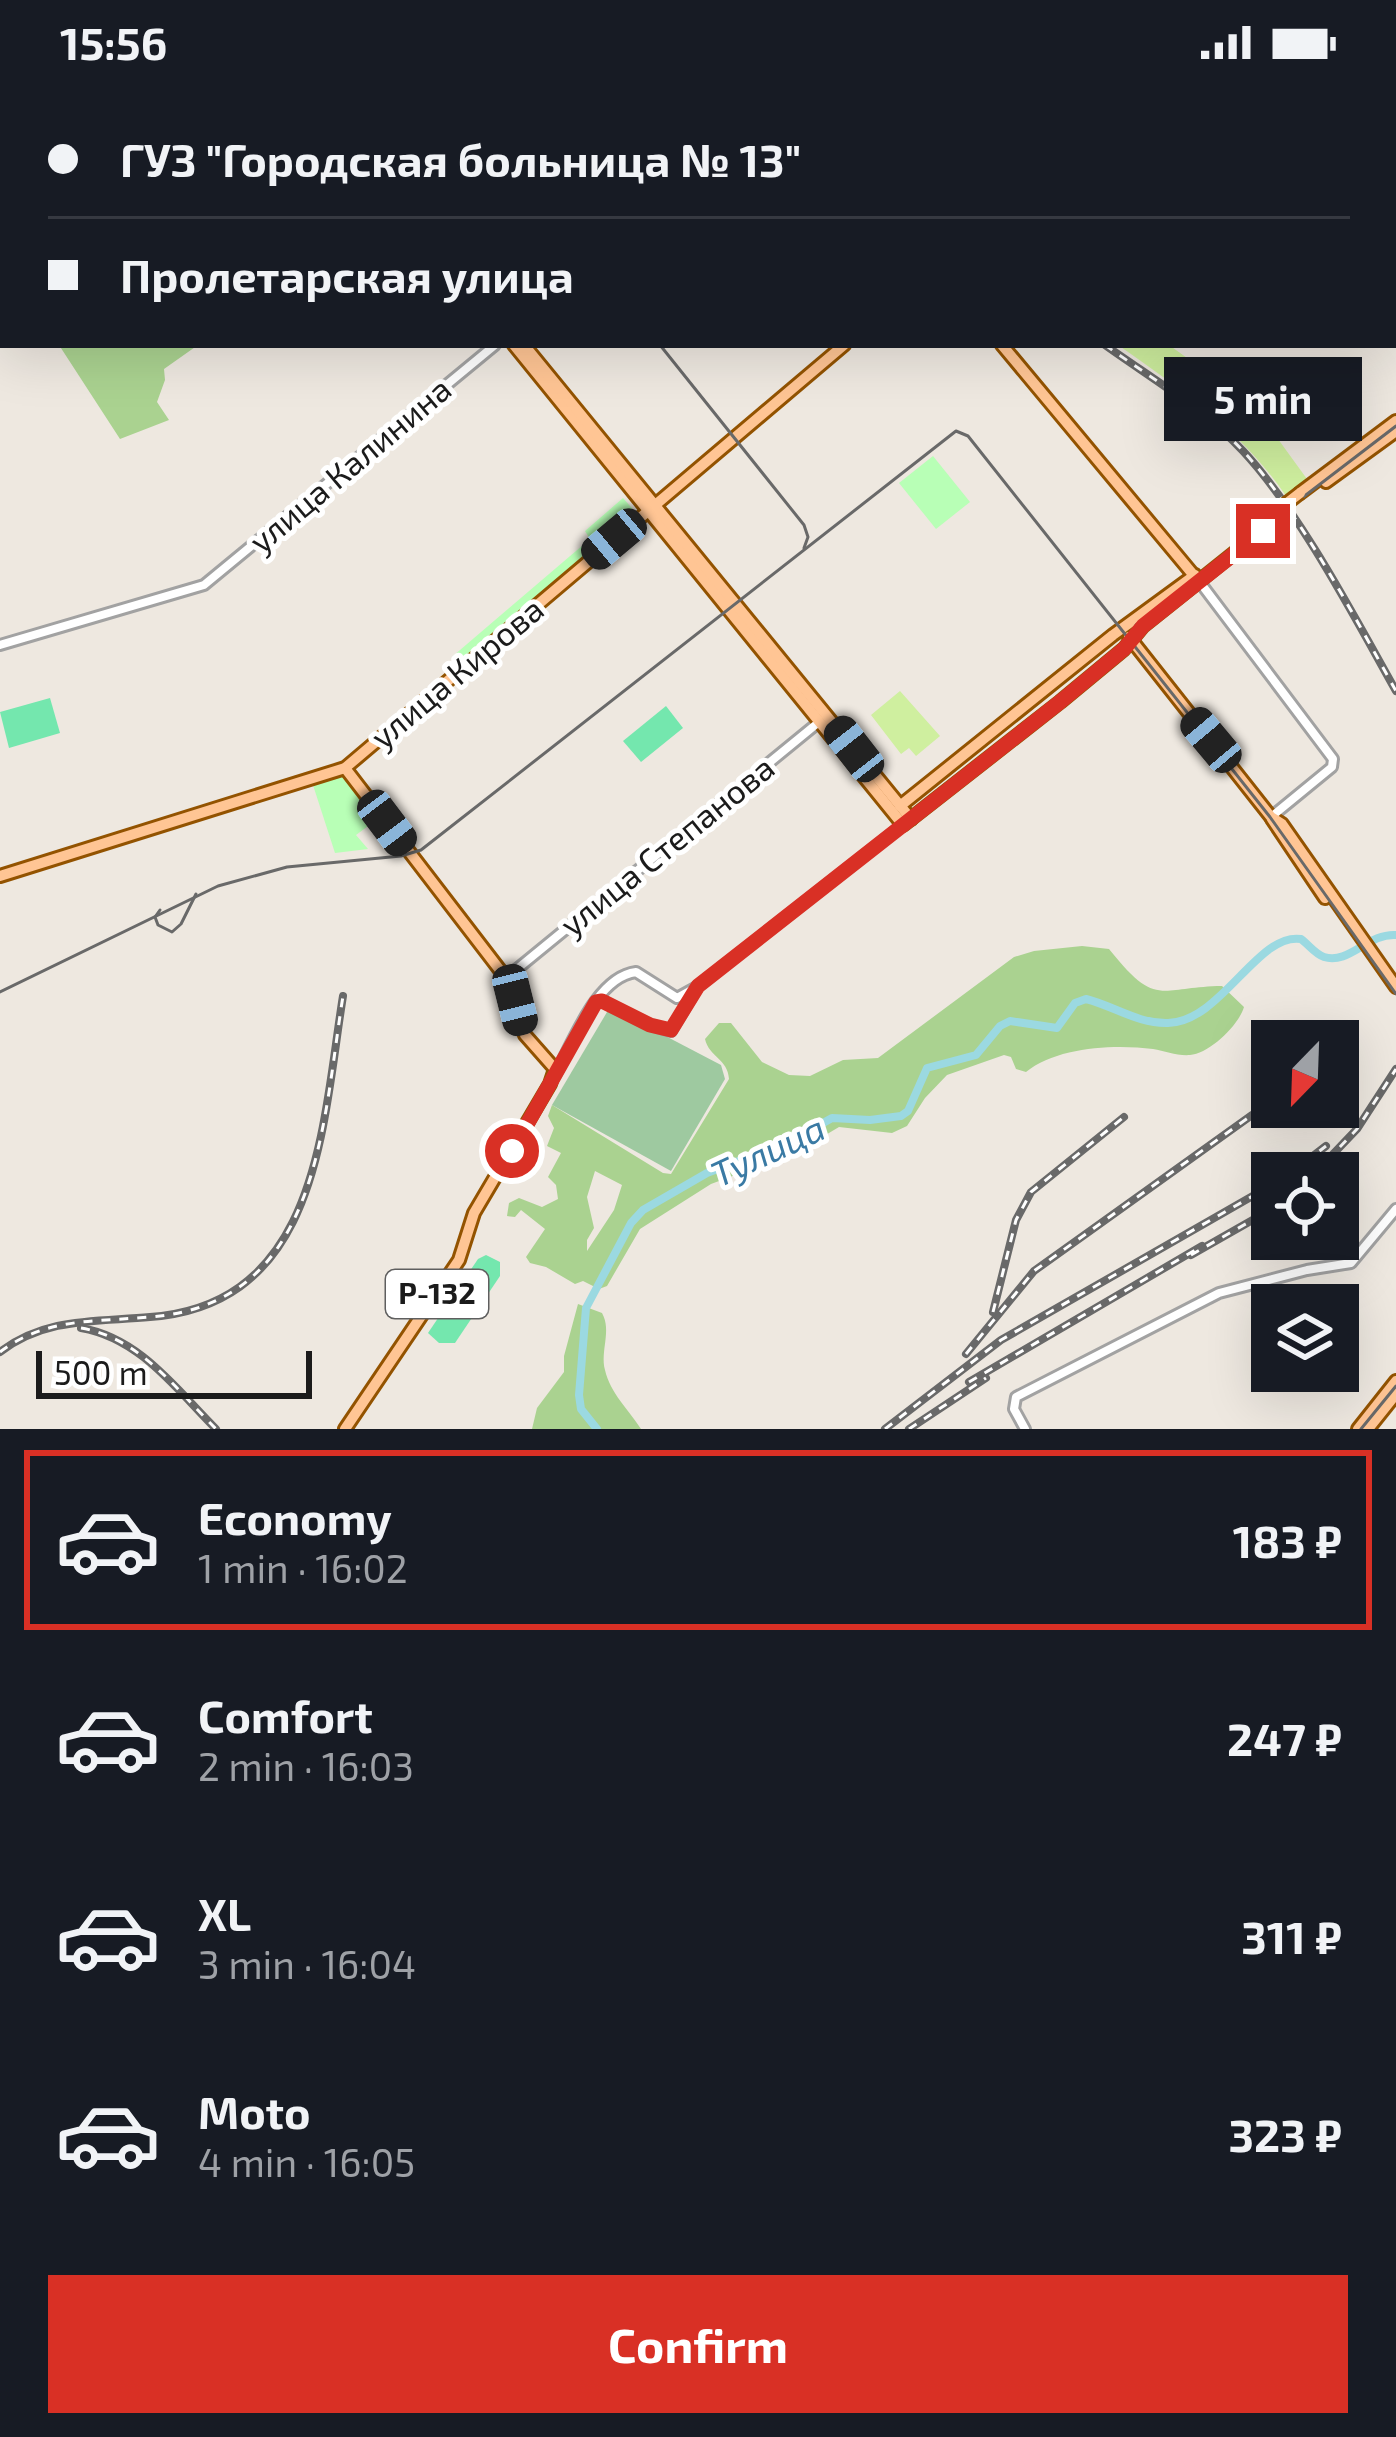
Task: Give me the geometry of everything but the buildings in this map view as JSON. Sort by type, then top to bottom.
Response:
[{"type":"main road","points":[[517,348],[911,819]]},
{"type":"main road","points":[[526,348],[651,507]]},
{"type":"main road","name":"улица Кирова","points":[[0,876],[345,767],[840,348]]},
{"type":"main road","points":[[1004,348],[1197,579]]},
{"type":"main road","points":[[904,803],[1392,428]]},
{"type":"main road","points":[[911,819],[1124,649],[1127,634]]},
{"type":"main road","points":[[1127,634],[1271,817],[1396,999]]},
{"type":"main road","points":[[1048,688],[1060,702]]},
{"type":"main road","points":[[824,718],[904,803],[911,819]]},
{"type":"main road","points":[[974,747],[985,760]]},
{"type":"main road","points":[[345,767],[506,978],[525,1035],[548,1057],[554,1076]]},
{"type":"main road","points":[[1373,961],[1396,987]]},
{"type":"main road","name":"Р-132","points":[[346,1429],[459,1260],[474,1214],[554,1076]]},
{"type":"main road","points":[[1358,1429],[1396,1381]]},
{"type":"main road","points":[[1368,1429],[1396,1394]]},
{"type":"street","name":"улица Калинина","points":[[0,645],[204,585],[491,348]]},
{"type":"street","points":[[1197,579],[1334,759],[1332,767],[1271,817]]},
{"type":"street","name":"улица Степанова","points":[[506,978],[824,718]]},
{"type":"street","points":[[673,997],[698,986],[911,819]]},
{"type":"street","points":[[554,1076],[596,1002],[633,971],[673,997],[681,1014]]},
{"type":"street","points":[[596,1002],[670,1031],[698,986]]},
{"type":"street","points":[[548,1057],[564,1059]]},
{"type":"street","points":[[1025,1429],[1014,1409],[1016,1397],[1219,1293],[1352,1263],[1396,1209]]},
{"type":"green space","points":[[61,348],[194,348],[164,369],[157,402],[169,420],[120,439]]},
{"type":"green space","points":[[1122,348],[1173,348],[1254,406],[1307,479],[1286,496],[1250,451],[1187,395]]},
{"type":"green space","points":[[933,456],[970,502],[936,529],[899,483]]},
{"type":"green space","points":[[623,498],[638,515],[461,666],[453,656],[590,539],[585,531]]},
{"type":"green space","points":[[900,691],[940,736],[916,756],[909,748],[901,754],[871,715]]},
{"type":"green space","points":[[50,698],[60,733],[9,748],[0,712]]},
{"type":"green space","points":[[666,706],[683,728],[641,762],[623,741]]},
{"type":"green space","points":[[339,773],[348,776],[379,818],[356,835],[368,849],[335,853],[312,782]]},
{"type":"green space","points":[[1082,946],[1109,949],[1149,987],[1171,991],[1222,986],[1244,1007],[1222,1037],[1190,1055],[1104,1047],[1053,1057],[1026,1072],[1016,1069],[1011,1057],[1004,1055],[947,1075],[907,1126],[892,1133],[839,1127],[797,1152],[711,1184],[640,1229],[607,1286],[599,1289],[583,1281],[575,1284],[526,1257],[545,1229],[521,1210],[515,1217],[507,1216],[509,1203],[519,1198],[542,1207],[558,1199],[556,1185],[548,1177],[561,1153],[547,1146],[554,1128],[548,1116],[552,1105],[671,1174],[729,1079],[705,1039],[719,1023],[731,1023],[762,1062],[789,1075],[810,1076],[843,1060],[878,1058],[1014,957]],"holes":[[[595,1171],[622,1185],[614,1210],[587,1251],[594,1228],[587,1197]]]},
{"type":"green space","points":[[610,1007],[721,1065],[725,1079],[671,1171],[552,1105]]},
{"type":"green space","points":[[486,1255],[500,1262],[500,1276],[455,1343],[439,1343],[428,1333],[478,1259]]},
{"type":"green space","points":[[578,1304],[602,1313],[607,1378],[641,1429],[532,1429],[537,1408],[564,1372]]},
{"type":"waterway","name":"Тулица","points":[[597,1429],[581,1409],[579,1395],[586,1308],[631,1223],[643,1210],[707,1173],[789,1142],[832,1118],[901,1116],[908,1111],[927,1068],[976,1055],[1010,1021],[1057,1028],[1075,1003],[1086,999],[1146,1021],[1187,1019],[1285,941],[1301,939],[1321,956],[1333,958],[1396,935]]},
{"type":"tram line","points":[[662,348],[804,525],[808,537],[804,548]]},
{"type":"tram line","points":[[1132,643],[1136,625],[1396,426]]},
{"type":"tram line","points":[[0,992],[218,886],[287,867],[421,850],[956,431],[968,436],[1270,817],[1396,994]]},
{"type":"tram line","points":[[160,910],[155,917],[158,925],[172,932],[196,894]]},
{"type":"tram line","points":[[1361,1429],[1396,1386]]},
{"type":"railway","points":[[1109,348],[1211,421],[1264,476],[1325,566],[1396,691]]},
{"type":"railway","points":[[0,1352],[53,1327],[150,1317],[206,1305],[249,1280],[280,1244],[302,1200],[318,1151],[343,996]]},
{"type":"railway","points":[[1335,1152],[1357,1129],[1396,1069]]},
{"type":"railway","points":[[966,1354],[1034,1271],[1251,1116]]},
{"type":"railway","points":[[993,1312],[1016,1220],[1031,1192],[1124,1117]]},
{"type":"railway","points":[[1318,1152],[1326,1146]]},
{"type":"railway","points":[[885,1429],[1001,1340],[1251,1197]]},
{"type":"railway","points":[[1191,1255],[1251,1221]]},
{"type":"railway","points":[[969,1382],[1202,1246]]},
{"type":"railway","points":[[81,1328],[139,1354],[216,1429]]},
{"type":"railway","points":[[909,1429],[986,1378]]},
{"type":"route","points":[[512,1151],[596,1002],[671,1030],[698,986],[1060,702],[1124,649],[1143,626],[1263,531]]}]
